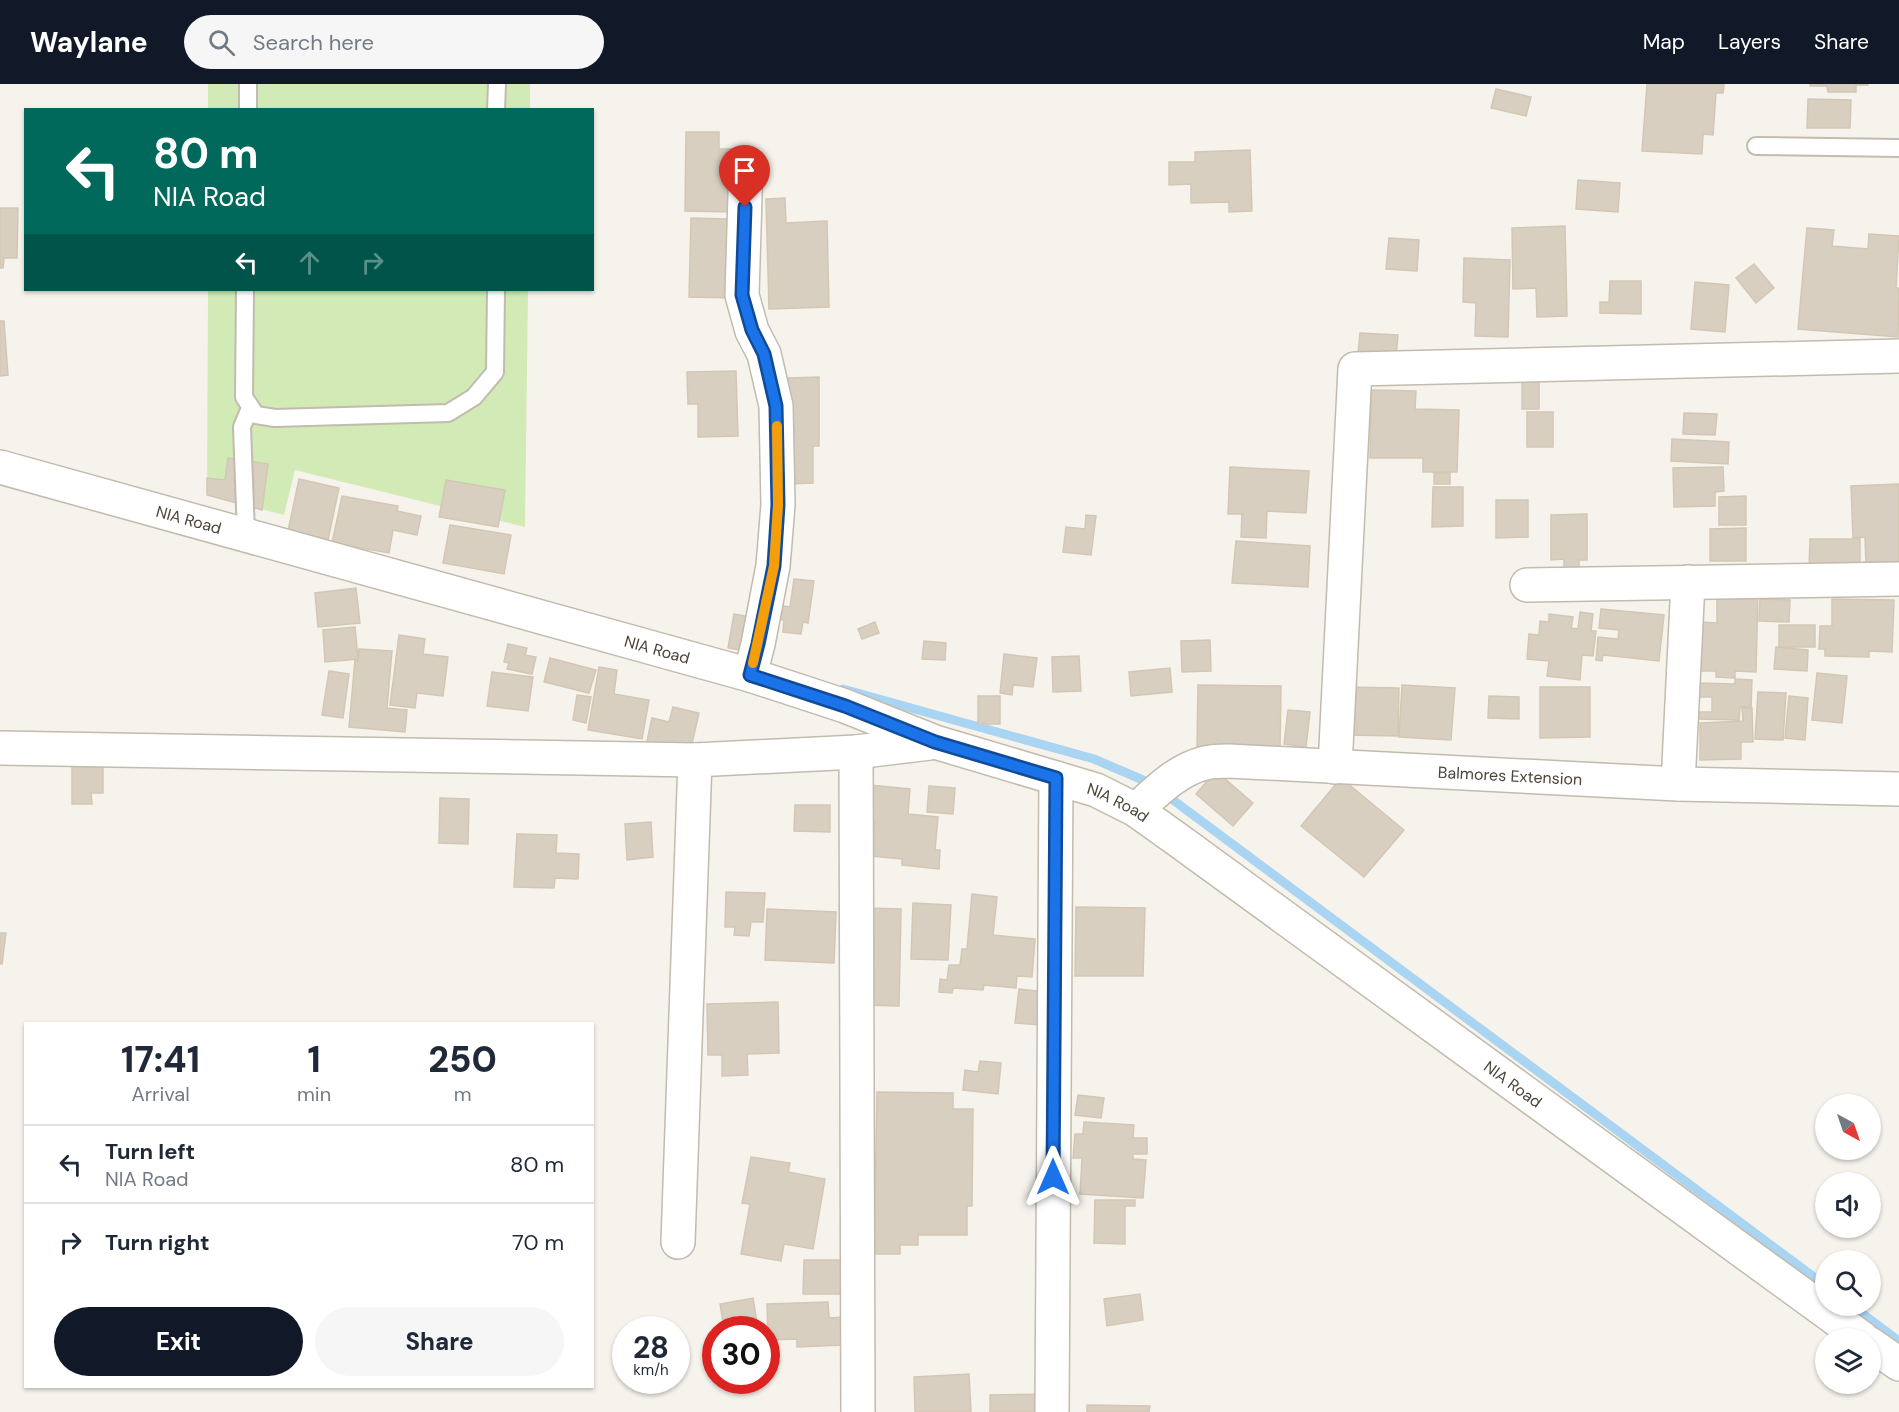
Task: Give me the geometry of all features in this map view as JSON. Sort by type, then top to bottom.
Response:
[{"type":"street","points":[[746,163],[742,295],[752,330],[764,354],[776,406],[778,505],[774,566],[750,675]]},
{"type":"street","points":[[1335,766],[1355,369],[1899,356]]},
{"type":"street","name":"NIA Road","points":[[0,467],[245,522],[750,675],[845,706],[935,742],[1096,790],[1136,810],[1848,1328]]},
{"type":"street","points":[[1527,585],[1899,579]]},
{"type":"street","points":[[1678,784],[1688,582]]},
{"type":"street","points":[[0,748],[695,760],[856,752],[935,742]]},
{"type":"street","points":[[856,752],[858,1412]]},
{"type":"street","points":[[678,1242],[695,760]]},
{"type":"street","name":"Balmores Extension","points":[[1136,810],[1166,783],[1184,771],[1206,763],[1228,761],[1678,784],[1899,789]]},
{"type":"street","points":[[1052,1412],[1056,778]]},
{"type":"street","points":[[1881,1352],[1899,1364]]},
{"type":"lane","points":[[248,84],[248,108]]},
{"type":"lane","points":[[496,108],[497,84]]},
{"type":"lane","points":[[1756,146],[1899,148]]},
{"type":"lane","points":[[245,291],[244,397],[256,415],[274,418],[448,413],[474,397],[495,372],[496,291]]},
{"type":"lane","points":[[245,522],[242,427],[250,408]]},
{"type":"green space","points":[[208,84],[530,84],[530,108],[208,108]]},
{"type":"green space","points":[[208,291],[528,291],[525,527],[295,470],[284,515],[207,495]]},
{"type":"building","points":[[1647,84],[1724,84],[1723,93],[1716,93],[1713,135],[1703,134],[1702,154],[1642,151]]},
{"type":"building","points":[[1810,84],[1868,85],[1856,85],[1856,92],[1828,92],[1827,86],[1810,86]]},
{"type":"building","points":[[1496,89],[1531,97],[1526,116],[1491,108]]},
{"type":"building","points":[[1808,99],[1851,100],[1850,128],[1807,128]]},
{"type":"building","points":[[686,132],[719,132],[719,149],[733,149],[733,212],[685,211]]},
{"type":"building","points":[[1250,150],[1252,211],[1229,212],[1229,202],[1191,203],[1191,184],[1169,185],[1169,162],[1195,162],[1195,152]]},
{"type":"building","points":[[1578,180],[1620,183],[1618,212],[1576,209]]},
{"type":"building","points":[[785,198],[786,223],[827,221],[829,307],[769,309],[766,199]]},
{"type":"building","points":[[0,208],[18,208],[17,258],[4,258],[3,268],[0,268]]},
{"type":"building","points":[[691,218],[727,219],[726,261],[737,262],[736,298],[689,297]]},
{"type":"building","points":[[1565,226],[1567,316],[1537,317],[1536,288],[1513,289],[1512,228]]},
{"type":"building","points":[[1807,228],[1834,230],[1832,246],[1868,249],[1869,234],[1899,236],[1896,288],[1899,288],[1898,337],[1798,329]]},
{"type":"building","points":[[1389,238],[1419,240],[1417,271],[1386,269]]},
{"type":"building","points":[[1464,258],[1510,260],[1508,337],[1475,336],[1476,303],[1463,302]]},
{"type":"building","points":[[1754,264],[1774,288],[1756,303],[1736,278]]},
{"type":"building","points":[[1610,281],[1641,281],[1641,314],[1600,313],[1600,302],[1609,302]]},
{"type":"building","points":[[1695,282],[1729,285],[1725,332],[1691,329]]},
{"type":"building","points":[[0,321],[4,321],[8,375],[0,376]]},
{"type":"building","points":[[1360,333],[1398,335],[1396,357],[1358,354]]},
{"type":"building","points":[[736,371],[738,436],[698,437],[698,404],[688,404],[687,372]]},
{"type":"building","points":[[819,377],[819,446],[813,446],[813,483],[790,484],[788,378]]},
{"type":"building","points":[[1522,381],[1539,381],[1539,409],[1522,409]]},
{"type":"building","points":[[1371,390],[1416,391],[1415,409],[1459,410],[1457,472],[1423,472],[1423,458],[1370,458]]},
{"type":"building","points":[[1527,412],[1553,412],[1553,447],[1527,447]]},
{"type":"building","points":[[1684,413],[1717,414],[1715,435],[1683,434]]},
{"type":"building","points":[[1672,439],[1729,442],[1728,464],[1671,461]]},
{"type":"building","points":[[228,458],[268,464],[262,510],[207,495],[207,478],[225,480]]},
{"type":"building","points":[[1230,467],[1309,471],[1306,513],[1267,511],[1266,538],[1241,537],[1242,514],[1228,514]]},
{"type":"building","points":[[1723,467],[1724,491],[1715,492],[1715,506],[1674,507],[1673,468]]},
{"type":"building","points":[[1434,473],[1450,473],[1450,484],[1434,484]]},
{"type":"building","points":[[299,479],[339,488],[328,540],[288,531]]},
{"type":"building","points":[[446,480],[505,490],[498,527],[439,517]]},
{"type":"building","points":[[1899,484],[1899,562],[1866,564],[1865,537],[1853,538],[1851,486]]},
{"type":"building","points":[[1433,487],[1463,487],[1463,526],[1432,527]]},
{"type":"building","points":[[342,496],[398,506],[397,511],[421,516],[417,535],[393,530],[389,553],[332,543]]},
{"type":"building","points":[[1746,496],[1746,525],[1719,525],[1719,497]]},
{"type":"building","points":[[1496,500],[1528,500],[1528,537],[1496,538]]},
{"type":"building","points":[[1587,514],[1587,560],[1579,560],[1579,573],[1564,573],[1564,559],[1551,560],[1551,515]]},
{"type":"building","points":[[1086,515],[1096,516],[1091,555],[1063,552],[1066,527],[1085,529]]},
{"type":"building","points":[[450,525],[511,535],[504,574],[443,563]]},
{"type":"building","points":[[1746,528],[1746,561],[1710,561],[1710,529]]},
{"type":"building","points":[[1810,539],[1860,539],[1860,570],[1809,570]]},
{"type":"building","points":[[1236,541],[1310,546],[1308,587],[1232,583]]},
{"type":"building","points":[[794,579],[814,581],[808,623],[803,622],[801,634],[783,632],[784,620],[775,619],[777,605],[790,607]]},
{"type":"building","points":[[356,588],[360,623],[318,627],[315,593]]},
{"type":"building","points":[[1717,592],[1758,592],[1756,672],[1735,671],[1735,678],[1716,677],[1716,671],[1700,671],[1701,622],[1717,623]]},
{"type":"building","points":[[1760,599],[1790,600],[1789,622],[1759,621]]},
{"type":"building","points":[[1832,599],[1894,600],[1892,652],[1869,651],[1869,657],[1825,656],[1825,649],[1819,649],[1820,626],[1832,626]]},
{"type":"building","points":[[1601,609],[1664,615],[1659,661],[1603,655],[1602,661],[1596,660],[1598,637],[1618,639],[1619,630],[1599,628]]},
{"type":"building","points":[[1580,612],[1593,614],[1591,631],[1596,631],[1593,656],[1582,655],[1580,680],[1547,676],[1549,661],[1527,659],[1529,634],[1539,635],[1540,621],[1549,622],[1549,614],[1573,617],[1571,628],[1578,629]]},
{"type":"building","points":[[734,614],[757,618],[751,652],[728,648]]},
{"type":"building","points":[[875,622],[879,633],[862,639],[858,629]]},
{"type":"building","points":[[1779,625],[1815,625],[1815,647],[1779,647]]},
{"type":"building","points":[[355,627],[358,659],[325,662],[323,630]]},
{"type":"building","points":[[399,635],[425,639],[423,654],[448,657],[443,696],[417,693],[415,708],[390,705]]},
{"type":"building","points":[[1210,640],[1211,671],[1182,672],[1181,641]]},
{"type":"building","points":[[924,641],[946,643],[945,660],[922,659]]},
{"type":"building","points":[[508,644],[527,648],[525,655],[536,657],[532,674],[507,669],[509,663],[504,662]]},
{"type":"building","points":[[1776,647],[1808,650],[1807,671],[1774,669]]},
{"type":"building","points":[[359,649],[392,651],[387,708],[407,710],[405,732],[349,727],[355,660],[358,661]]},
{"type":"building","points":[[1004,654],[1037,658],[1033,687],[1013,685],[1012,695],[1000,693]]},
{"type":"building","points":[[1079,656],[1081,691],[1053,692],[1052,657]]},
{"type":"building","points":[[550,658],[596,670],[589,693],[544,682]]},
{"type":"building","points":[[599,667],[617,670],[614,694],[649,700],[642,739],[588,730]]},
{"type":"building","points":[[1170,668],[1172,692],[1131,696],[1129,672]]},
{"type":"building","points":[[329,671],[349,674],[343,718],[322,715]]},
{"type":"building","points":[[492,672],[533,677],[528,711],[487,706]]},
{"type":"building","points":[[1817,673],[1847,676],[1842,723],[1812,720]]},
{"type":"building","points":[[1735,679],[1752,680],[1751,707],[1740,707],[1739,720],[1699,719],[1699,712],[1712,712],[1712,697],[1698,697],[1698,683],[1735,684]]},
{"type":"building","points":[[1198,685],[1281,686],[1280,750],[1197,749]]},
{"type":"building","points":[[1402,685],[1455,688],[1451,740],[1399,737]]},
{"type":"building","points":[[1348,687],[1399,688],[1398,736],[1347,735]]},
{"type":"building","points":[[1540,687],[1590,687],[1590,737],[1540,738]]},
{"type":"building","points":[[1758,692],[1786,693],[1783,740],[1755,739]]},
{"type":"building","points":[[577,695],[591,697],[586,723],[573,720]]},
{"type":"building","points":[[978,696],[1000,696],[1000,724],[978,724]]},
{"type":"building","points":[[1489,696],[1519,697],[1519,719],[1488,718]]},
{"type":"building","points":[[1789,696],[1808,698],[1805,740],[1785,738]]},
{"type":"building","points":[[673,707],[699,713],[689,757],[646,746],[652,718],[669,722]]},
{"type":"building","points":[[1742,708],[1752,708],[1753,742],[1741,742],[1741,759],[1700,760],[1700,723],[1743,721]]},
{"type":"building","points":[[1288,710],[1310,712],[1306,747],[1284,744]]},
{"type":"building","points":[[103,751],[103,793],[91,793],[92,804],[72,804],[72,752]]},
{"type":"building","points":[[1216,771],[1253,803],[1233,826],[1196,794]]},
{"type":"building","points":[[1341,778],[1404,830],[1364,877],[1301,826]]},
{"type":"building","points":[[870,785],[910,789],[908,814],[938,817],[935,850],[940,850],[939,869],[902,865],[902,859],[871,856],[875,821],[866,820]]},
{"type":"building","points":[[929,786],[955,788],[953,814],[927,812]]},
{"type":"building","points":[[440,798],[469,799],[468,844],[439,843]]},
{"type":"building","points":[[795,805],[830,805],[830,832],[794,831]]},
{"type":"building","points":[[651,822],[653,857],[627,860],[625,824]]},
{"type":"building","points":[[517,834],[557,835],[556,853],[579,854],[578,879],[555,878],[554,888],[514,887]]},
{"type":"building","points":[[726,892],[765,893],[763,922],[751,922],[749,936],[734,935],[735,927],[725,927]]},
{"type":"building","points":[[972,894],[997,897],[993,935],[1035,939],[1032,977],[1017,976],[1016,988],[984,985],[983,990],[953,988],[952,993],[939,992],[940,979],[947,980],[949,965],[960,965],[962,949],[967,949]]},
{"type":"building","points":[[913,903],[951,905],[948,960],[911,959]]},
{"type":"building","points":[[1076,907],[1145,908],[1143,976],[1075,976]]},
{"type":"building","points":[[867,908],[901,909],[899,1006],[865,1005]]},
{"type":"building","points":[[767,909],[836,912],[834,963],[765,960]]},
{"type":"building","points":[[0,933],[6,933],[2,964],[0,964]]},
{"type":"building","points":[[1019,989],[1045,992],[1041,1025],[1015,1023]]},
{"type":"building","points":[[778,1002],[779,1053],[747,1054],[748,1075],[722,1076],[722,1055],[708,1055],[707,1004]]},
{"type":"building","points":[[980,1061],[1001,1063],[998,1094],[963,1090],[965,1070],[978,1072]]},
{"type":"building","points":[[877,1092],[953,1093],[953,1109],[973,1109],[972,1206],[967,1206],[967,1235],[918,1235],[918,1245],[900,1245],[900,1254],[874,1254]]},
{"type":"building","points":[[1078,1095],[1104,1098],[1101,1118],[1075,1115]]},
{"type":"building","points":[[1084,1122],[1134,1125],[1133,1138],[1147,1138],[1147,1154],[1133,1154],[1133,1159],[1146,1160],[1143,1198],[1080,1194],[1082,1158],[1073,1158],[1075,1134],[1083,1134]]},
{"type":"building","points":[[751,1157],[790,1163],[788,1172],[825,1179],[813,1249],[784,1244],[781,1261],[741,1254],[750,1204],[742,1203]]},
{"type":"building","points":[[1095,1200],[1135,1200],[1135,1206],[1125,1206],[1125,1244],[1094,1243]]},
{"type":"building","points":[[804,1260],[847,1260],[847,1294],[803,1294]]},
{"type":"building","points":[[1140,1294],[1143,1320],[1107,1326],[1104,1299]]},
{"type":"building","points":[[753,1298],[756,1316],[722,1316],[720,1304]]},
{"type":"building","points":[[828,1302],[829,1318],[843,1317],[844,1345],[797,1347],[797,1339],[780,1340],[780,1316],[767,1316],[767,1304]]},
{"type":"building","points":[[969,1374],[971,1412],[915,1412],[914,1377]]},
{"type":"building","points":[[1047,1394],[1047,1412],[990,1412],[990,1395]]},
{"type":"building","points":[[1087,1405],[1150,1406],[1149,1412],[1087,1412]]},
{"type":"waterway","points":[[843,689],[1094,759],[1143,780]]},
{"type":"waterway","points":[[1173,800],[1815,1278]]},
{"type":"waterway","points":[[1866,1316],[1899,1341]]},
{"type":"slow traffic","points":[[753,663],[774,566],[778,505],[777,426]]},
{"type":"route","points":[[745,207],[742,295],[752,330],[764,354],[776,406],[778,505],[774,566],[750,675],[845,706],[935,742],[1056,778],[1053,1177]]}]
